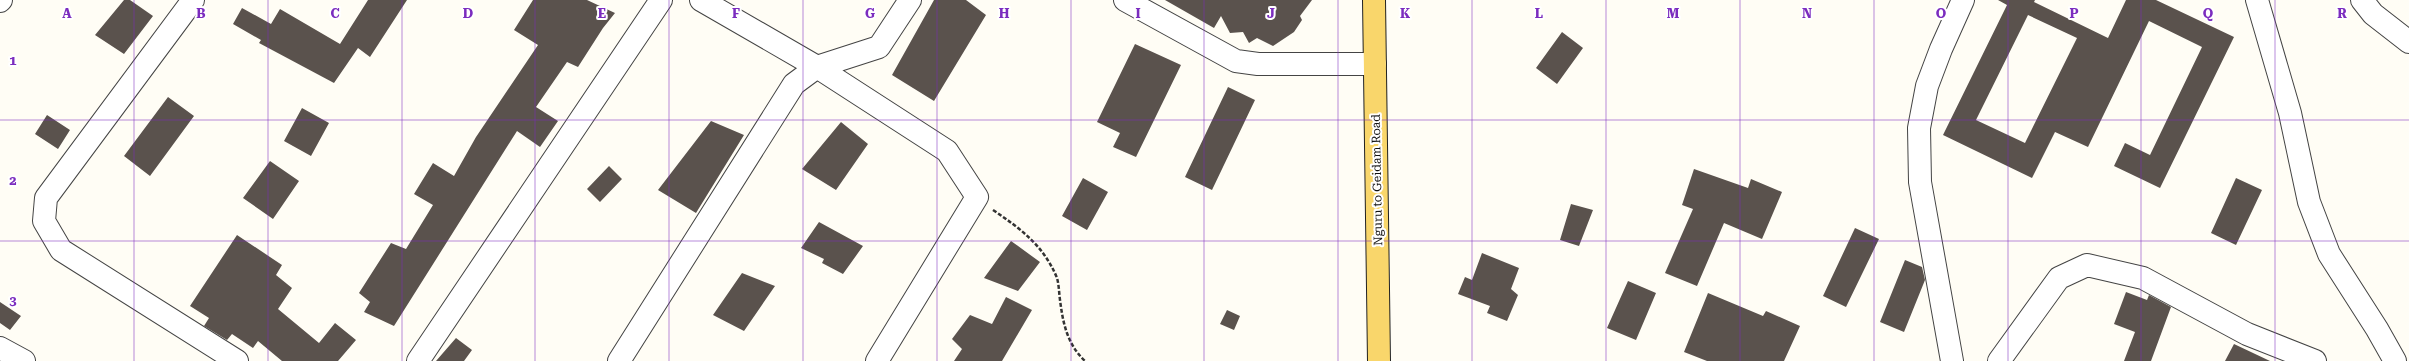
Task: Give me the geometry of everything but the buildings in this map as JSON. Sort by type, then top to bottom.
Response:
[{"type":"main road","name":"Nguru to Geidam Road","points":[[1374,0],[1379,361]]},
{"type":"street","points":[[193,0],[46,198],[44,221],[61,250],[237,361]]},
{"type":"street","points":[[418,361],[660,0]]},
{"type":"street","points":[[700,0],[818,67],[947,151],[977,197],[877,361]]},
{"type":"street","points":[[619,361],[794,84],[818,67],[879,48],[910,0]]},
{"type":"street","points":[[1125,0],[1236,61],[1258,64],[1375,64]]},
{"type":"street","points":[[1952,361],[1920,182],[1919,128],[1928,86],[1941,49],[1963,0]]},
{"type":"street","points":[[2257,0],[2290,113],[2309,202],[2329,254],[2377,329],[2395,361]]},
{"type":"street","points":[[2362,0],[2373,14],[2409,42]]},
{"type":"street","points":[[1999,361],[2059,278],[2087,265],[2143,278],[2247,334],[2315,361]]},
{"type":"street","points":[[0,348],[24,361]]},
{"type":"path","points":[[977,197],[1019,228],[1043,250],[1058,280],[1064,328],[1076,353],[1085,361]]}]
